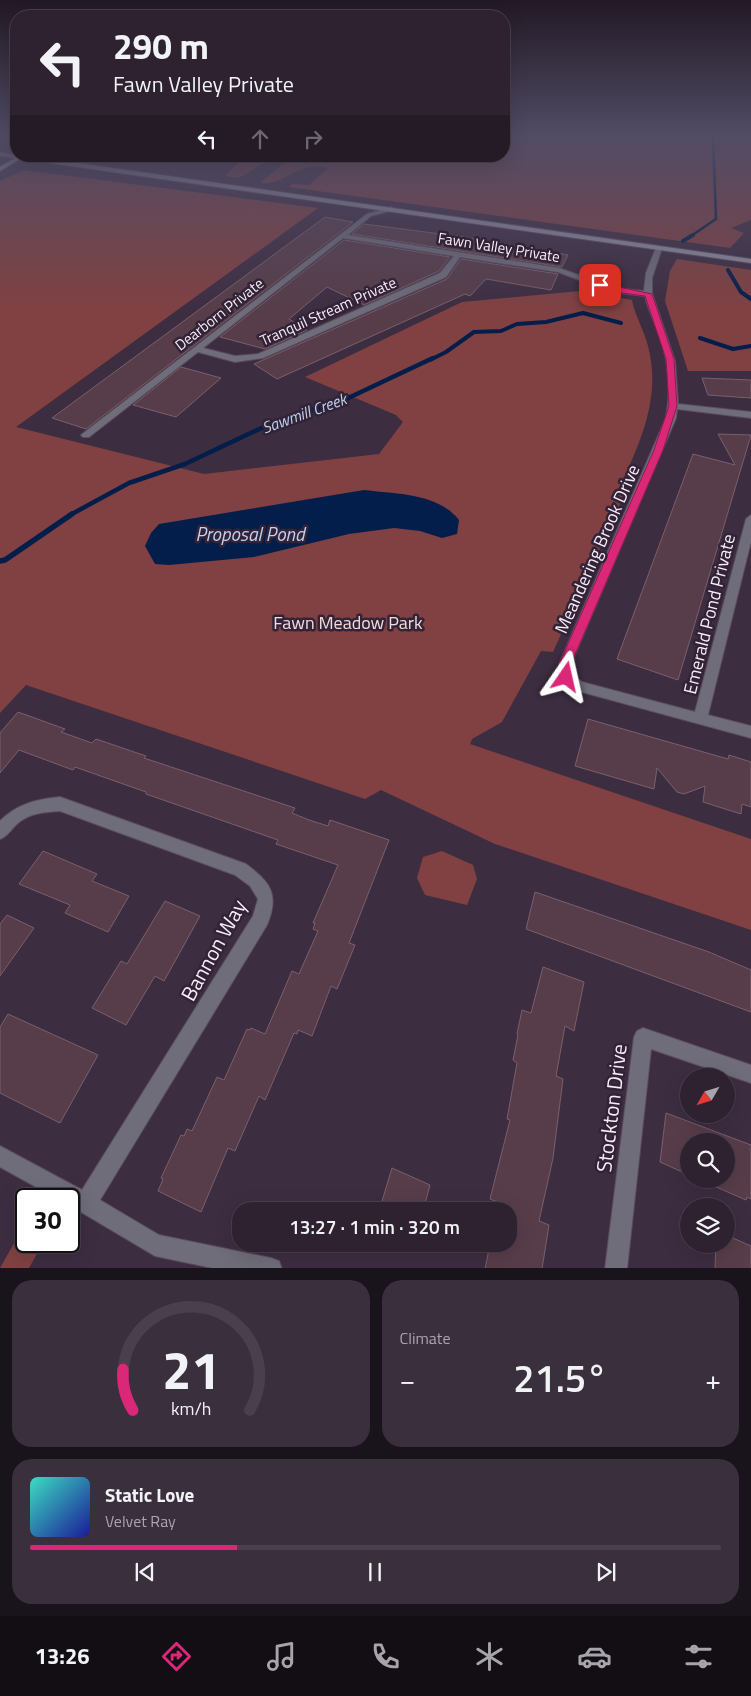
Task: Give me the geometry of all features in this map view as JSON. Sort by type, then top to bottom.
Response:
[{"type":"main road","points":[[303,196],[751,261]]},
{"type":"street","points":[[345,202],[363,208],[369,215]]},
{"type":"street","name":"Dearborn Private","points":[[86,436],[369,215],[392,209]]},
{"type":"street","name":"Fawn Valley Private","points":[[342,236],[559,270],[614,290],[648,294]]},
{"type":"street","name":"Meandering Brook Drive","points":[[659,248],[648,280],[648,294],[670,359],[673,406],[659,450],[565,664],[566,677],[578,686],[751,732]]},
{"type":"street","name":"Tranquil Stream Private","points":[[198,348],[236,359],[260,356],[443,275],[458,255]]},
{"type":"street","points":[[673,406],[751,415]]},
{"type":"street","name":"Emerald Pond Private","points":[[700,718],[751,519]]},
{"type":"street","name":"Bannon Way","points":[[0,832],[17,815],[31,807],[60,804],[240,869],[256,881],[266,898],[261,919],[86,1203]]},
{"type":"street","name":"Stockton Drive","points":[[616,1268],[643,1037],[751,1074]]},
{"type":"street","points":[[0,1156],[86,1203],[155,1245],[271,1268]]},
{"type":"green space","name":"Fawn Meadow Park","points":[[0,196],[226,196],[318,208],[16,427],[204,474],[379,454],[403,422],[396,415],[305,377],[462,302],[580,291],[632,300],[648,346],[652,382],[651,399],[642,433],[622,482],[627,488],[553,652],[541,651],[502,722],[472,739],[470,744],[751,839],[751,930],[495,844],[381,790],[365,799],[26,685],[0,713]]},
{"type":"green space","points":[[355,196],[751,196],[751,220],[731,228],[744,233],[730,248]]},
{"type":"green space","points":[[677,259],[751,270],[751,371],[688,371],[665,301],[670,271]]},
{"type":"green space","points":[[442,851],[473,865],[477,879],[467,905],[425,895],[417,878],[423,857]]},
{"type":"green space","points":[[15,1241],[15,1253],[37,1253],[29,1268],[0,1268]]},
{"type":"water","name":"Proposal Pond","points":[[364,490],[416,496],[440,504],[459,520],[457,534],[442,538],[420,531],[394,528],[349,534],[254,557],[169,565],[155,564],[145,546],[151,533],[159,524]]},
{"type":"building","points":[[325,217],[353,222],[86,429],[52,418]]},
{"type":"building","points":[[364,224],[464,237],[568,255],[562,267],[352,234]]},
{"type":"building","points":[[344,240],[450,257],[439,271],[364,305],[327,287],[289,319],[307,330],[265,349],[220,337]]},
{"type":"building","points":[[461,259],[558,274],[551,290],[486,279],[470,296],[465,294],[277,379],[254,364],[447,279]]},
{"type":"building","points":[[181,367],[221,378],[176,417],[133,405]]},
{"type":"building","points":[[702,378],[751,380],[751,398],[708,395]]},
{"type":"building","points":[[718,434],[751,435],[678,680],[617,659],[693,454],[735,465]]},
{"type":"building","points":[[18,712],[65,729],[61,732],[92,743],[96,739],[146,756],[144,758],[295,808],[292,813],[309,820],[328,826],[330,820],[389,840],[349,943],[355,945],[337,989],[331,986],[312,1036],[298,1030],[297,1034],[294,1033],[265,1100],[259,1096],[235,1151],[228,1148],[201,1212],[158,1191],[163,1179],[161,1178],[181,1135],[184,1136],[187,1129],[192,1131],[217,1077],[224,1080],[247,1029],[250,1030],[251,1028],[265,1034],[292,971],[299,974],[318,931],[313,929],[315,923],[313,923],[338,865],[276,844],[278,840],[146,794],[146,792],[75,767],[73,770],[19,750],[0,773],[0,733]]},
{"type":"building","points":[[588,719],[728,759],[729,755],[751,762],[751,807],[742,804],[741,814],[703,802],[705,786],[684,794],[677,792],[657,768],[654,789],[575,766]]},
{"type":"building","points":[[43,851],[97,874],[92,881],[129,896],[108,932],[65,913],[70,905],[19,884]]},
{"type":"building","points":[[535,892],[709,952],[751,970],[751,1012],[526,929]]},
{"type":"building","points":[[165,901],[200,916],[164,981],[155,976],[126,1025],[92,1008],[121,961],[127,964]]},
{"type":"building","points":[[7,915],[34,928],[0,976],[0,924]]},
{"type":"building","points":[[543,967],[584,982],[574,1031],[565,1026],[556,1076],[563,1079],[553,1158],[539,1221],[549,1225],[542,1268],[485,1268],[488,1252],[517,1252],[517,1202],[498,1202],[490,1199],[510,1120],[507,1119],[517,1063],[513,1060],[522,1010],[531,1013]]},
{"type":"building","points":[[8,1014],[98,1055],[60,1123],[0,1093],[0,1027]]},
{"type":"building","points":[[666,1113],[680,1118],[680,1123],[693,1123],[719,1133],[680,1133],[680,1171],[660,1162]]},
{"type":"building","points":[[735,1139],[751,1145],[751,1199],[747,1197],[746,1200],[719,1188],[735,1188]]},
{"type":"building","points":[[392,1168],[430,1185],[425,1202],[382,1202]]},
{"type":"building","points":[[735,1239],[751,1246],[751,1268],[715,1268],[716,1253],[735,1253]]},
{"type":"waterway","points":[[691,236],[716,219],[715,196]]},
{"type":"waterway","points":[[683,241],[693,235]]},
{"type":"waterway","points":[[728,270],[741,292],[751,299]]},
{"type":"waterway","name":"Sawmill Creek","points":[[430,360],[446,352],[474,332],[501,331],[517,324],[546,322],[583,313],[621,323]]},
{"type":"waterway","name":"Sawmill Creek","points":[[700,338],[733,349],[751,346]]},
{"type":"waterway","name":"Sawmill Creek","points":[[70,515],[129,483],[185,464],[270,424],[344,400],[433,358]]},
{"type":"waterway","name":"Sawmill Creek","points":[[0,561],[5,560],[72,514]]},
{"type":"route","points":[[566,677],[565,664],[659,450],[671,418],[673,406],[670,359],[667,345],[651,307],[648,294],[614,290],[600,285]]}]
